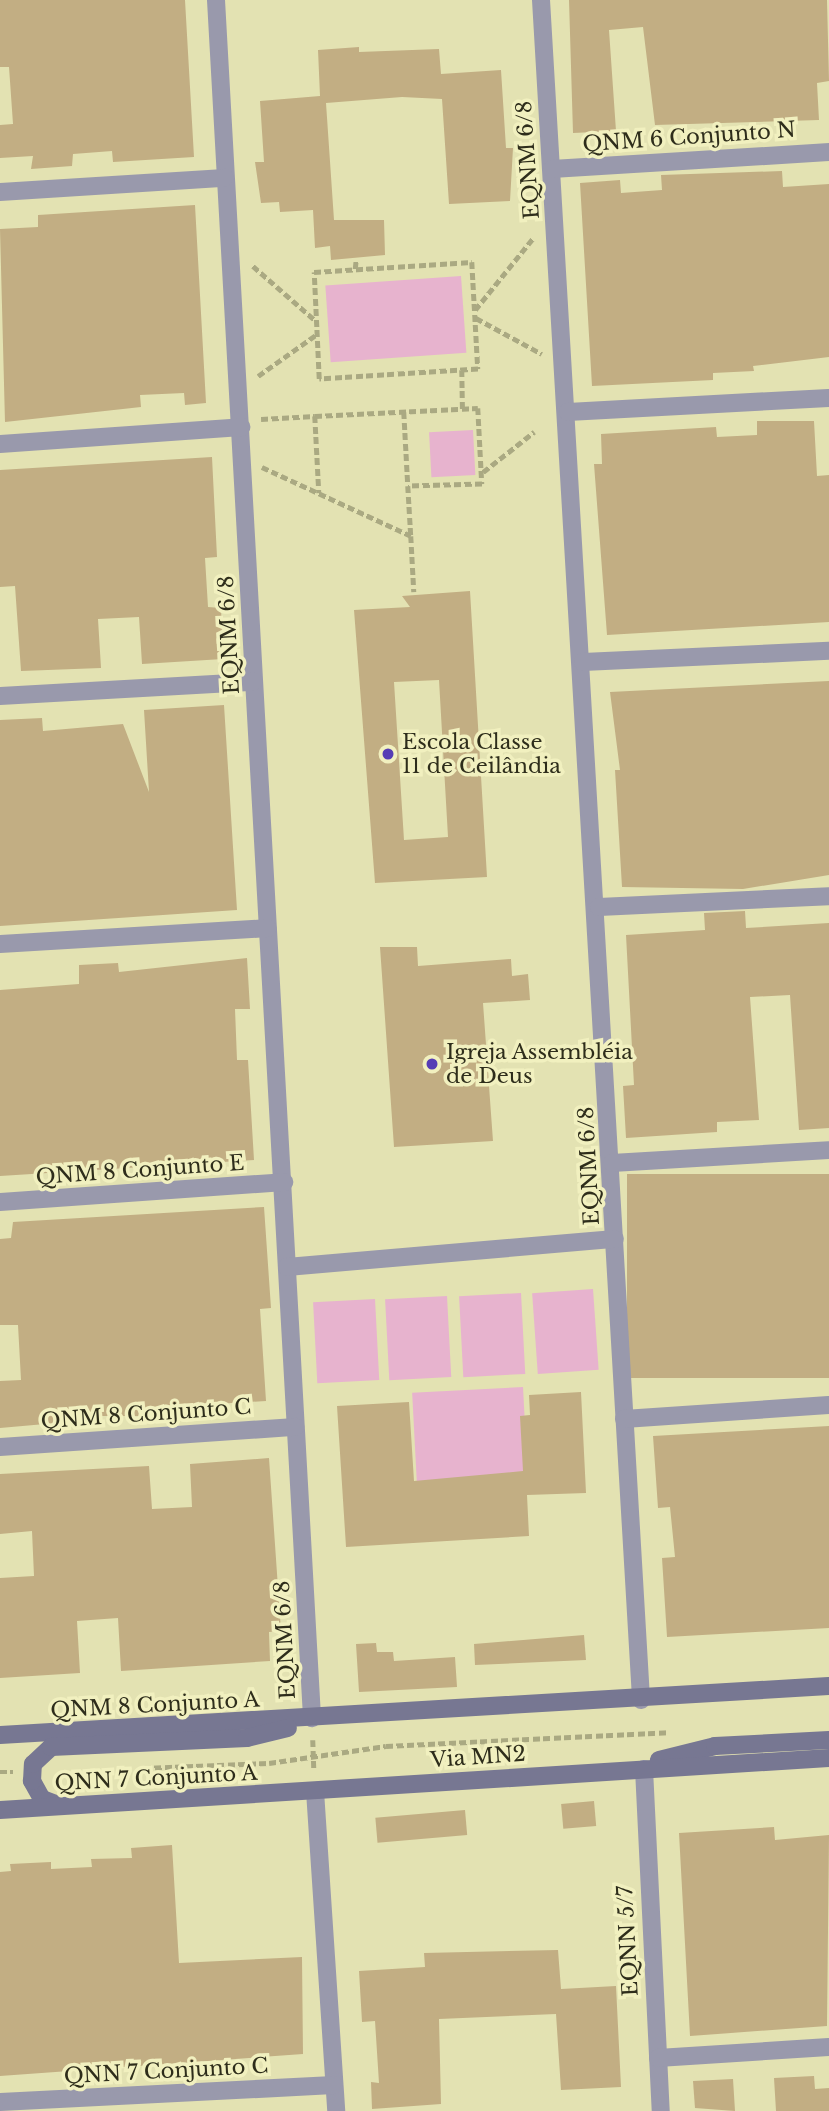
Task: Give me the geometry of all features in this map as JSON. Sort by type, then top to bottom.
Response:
[{"type":"main road","points":[[312,1718],[640,1700],[829,1686]]},
{"type":"main road","points":[[63,1806],[42,1799],[31,1772],[51,1747],[247,1738],[336,1717]]},
{"type":"main road","name":"QNM 8 Conjunto A","points":[[0,1735],[312,1718]]},
{"type":"main road","points":[[611,1771],[715,1746],[829,1740]]},
{"type":"main road","name":"Via MN2","points":[[315,1791],[829,1758]]},
{"type":"main road","name":"QNN 7 Conjunto A","points":[[0,1810],[315,1791]]},
{"type":"street","name":"EQNM 6/8","points":[[216,0],[312,1718]]},
{"type":"street","name":"EQNM 6/8","points":[[541,0],[599,907],[640,1700]]},
{"type":"street","name":"QNM 6 Conjunto N","points":[[552,169],[829,152]]},
{"type":"street","points":[[0,192],[225,178]]},
{"type":"street","points":[[568,412],[829,398]]},
{"type":"street","points":[[0,444],[241,424]]},
{"type":"street","points":[[583,662],[829,651]]},
{"type":"street","points":[[0,696],[254,682]]},
{"type":"street","points":[[599,907],[829,895]]},
{"type":"street","points":[[0,944],[268,928]]},
{"type":"street","points":[[612,1163],[829,1150]]},
{"type":"street","name":"QNM 8 Conjunto E","points":[[0,1202],[284,1182]]},
{"type":"street","name":"EQNM 6/8","points":[[287,1267],[615,1239]]},
{"type":"street","points":[[624,1419],[829,1405]]},
{"type":"street","name":"QNM 8 Conjunto C","points":[[0,1447],[295,1427]]},
{"type":"street","name":"EQNN 5/7","points":[[644,1769],[647,1872],[661,2111]]},
{"type":"street","points":[[315,1791],[336,2111]]},
{"type":"street","points":[[658,2058],[829,2048]]},
{"type":"street","name":"QNN 7 Conjunto C","points":[[0,2102],[334,2085]]},
{"type":"path","points":[[475,311],[555,213]]},
{"type":"path","points":[[230,250],[316,321]]},
{"type":"path","points":[[355,269],[356,259]]},
{"type":"path","points":[[472,262],[478,369],[319,379],[314,272],[355,269],[472,262]]},
{"type":"path","points":[[475,318],[565,366]]},
{"type":"path","points":[[239,391],[317,334]]},
{"type":"path","points":[[461,370],[463,409]]},
{"type":"path","points":[[241,424],[315,416],[478,408],[482,484],[408,486]]},
{"type":"path","points":[[404,412],[415,592]]},
{"type":"path","points":[[315,416],[319,493]]},
{"type":"path","points":[[482,472],[534,432]]},
{"type":"path","points":[[242,457],[411,536]]},
{"type":"path","points":[[312,1718],[315,1791]]},
{"type":"path","points":[[129,1768],[269,1763],[386,1746],[683,1731]]},
{"type":"path","points":[[0,1772],[31,1772]]},
{"type":"shaded area","points":[[461,276],[466,353],[331,362],[325,285]]},
{"type":"shaded area","points":[[473,430],[475,475],[431,477],[429,432]]},
{"type":"shaded area","points":[[593,1289],[599,1370],[538,1374],[532,1293]]},
{"type":"shaded area","points":[[521,1293],[525,1374],[463,1377],[459,1296]]},
{"type":"shaded area","points":[[447,1296],[451,1377],[389,1380],[385,1299]]},
{"type":"shaded area","points":[[375,1299],[379,1380],[317,1383],[313,1302]]},
{"type":"shaded area","points":[[523,1387],[528,1476],[417,1482],[412,1393]]},
{"type":"building","points":[[0,0],[185,0],[194,157],[113,162],[112,151],[73,154],[72,166],[31,169],[33,156],[0,158],[0,125],[13,124],[9,67],[0,67]]},
{"type":"building","points":[[569,0],[827,0],[829,81],[817,83],[819,120],[655,125],[643,27],[609,30],[616,131],[573,133]]},
{"type":"building","points":[[359,47],[359,52],[439,49],[441,74],[501,70],[506,148],[513,148],[510,201],[449,204],[442,99],[402,97],[326,103],[334,220],[384,220],[385,255],[331,260],[330,246],[315,248],[313,210],[280,212],[279,202],[261,203],[255,162],[264,162],[260,101],[320,96],[318,50]]},
{"type":"building","points":[[782,171],[783,187],[829,184],[829,357],[753,366],[754,371],[713,373],[713,380],[592,386],[580,183],[620,180],[621,193],[662,190],[661,175]]},
{"type":"building","points":[[195,205],[206,403],[185,405],[184,393],[140,395],[141,407],[5,422],[0,229],[38,227],[38,215]]},
{"type":"building","points":[[757,421],[814,421],[817,476],[829,475],[829,622],[607,635],[594,464],[602,464],[601,434],[716,427],[717,437],[757,435]]},
{"type":"building","points":[[212,457],[217,557],[205,558],[208,607],[221,608],[223,659],[142,664],[139,617],[98,619],[101,668],[21,671],[15,586],[0,587],[0,470]]},
{"type":"building","name":"Escola Classe 11 de Ceilândia","points":[[470,591],[487,877],[375,883],[354,610],[410,607],[402,596]],"holes":[[[439,680],[448,837],[404,840],[394,682]]]},
{"type":"building","points":[[829,681],[829,875],[743,889],[622,887],[615,770],[620,770],[610,692]]},
{"type":"building","points":[[224,705],[237,910],[0,926],[0,720],[42,718],[43,731],[123,724],[149,792],[144,710]]},
{"type":"building","points":[[745,911],[746,928],[829,923],[829,1128],[799,1130],[790,995],[750,997],[759,1120],[717,1122],[717,1132],[626,1138],[623,1086],[634,1085],[626,935],[705,930],[704,913]]},
{"type":"building","points":[[380,947],[417,947],[418,966],[511,959],[512,976],[528,974],[530,1000],[483,1003],[493,1141],[394,1147]]},
{"type":"building","points":[[247,958],[250,1009],[235,1009],[237,1060],[248,1060],[254,1160],[0,1176],[0,990],[79,984],[79,965],[118,963],[119,972]]},
{"type":"building","points":[[627,1174],[829,1174],[829,1378],[627,1378]]},
{"type":"building","points":[[264,1207],[271,1308],[260,1309],[266,1401],[167,1407],[167,1416],[78,1416],[79,1421],[0,1428],[0,1381],[21,1380],[18,1325],[0,1325],[0,1239],[11,1238],[13,1222]]},
{"type":"building","points":[[581,1392],[586,1493],[527,1495],[529,1536],[346,1547],[337,1406],[409,1402],[414,1481],[523,1471],[520,1416],[530,1415],[529,1395]]},
{"type":"building","points":[[829,1426],[829,1628],[667,1637],[662,1558],[675,1557],[670,1507],[658,1508],[653,1436]]},
{"type":"building","points":[[269,1458],[281,1631],[269,1632],[270,1661],[121,1671],[118,1618],[77,1621],[80,1673],[0,1678],[0,1578],[34,1576],[32,1531],[0,1534],[0,1474],[149,1466],[152,1509],[192,1507],[190,1464]]},
{"type":"building","points":[[584,1635],[586,1660],[475,1665],[474,1644]]},
{"type":"building","points":[[376,1643],[377,1652],[393,1652],[394,1661],[455,1657],[457,1687],[359,1692],[356,1644]]},
{"type":"building","points":[[594,1801],[596,1826],[563,1829],[561,1804]]},
{"type":"building","points":[[465,1810],[467,1835],[378,1843],[375,1818]]},
{"type":"building","points":[[774,1827],[775,1840],[829,1835],[827,2026],[690,2036],[679,1833]]},
{"type":"building","points":[[172,1845],[179,1963],[302,1957],[303,2054],[0,2076],[0,1872],[11,1871],[10,1864],[51,1862],[51,1869],[92,1867],[91,1859],[132,1858],[131,1848]]},
{"type":"building","points":[[558,1950],[561,1989],[616,1986],[621,2087],[561,2090],[556,2014],[439,2019],[441,2104],[372,2109],[371,2082],[379,2083],[375,2021],[362,2022],[359,1971],[425,1967],[424,1953]]},
{"type":"building","points":[[814,2076],[815,2089],[829,2088],[829,2111],[776,2111],[774,2078]]},
{"type":"building","points":[[733,2079],[735,2111],[695,2108],[693,2081]]},
{"type":"place","name":"Escola Classe 11 de Ceilândia","points":[[388,754]]},
{"type":"place","name":"Igreja Assembléia de Deus","points":[[432,1064]]}]
